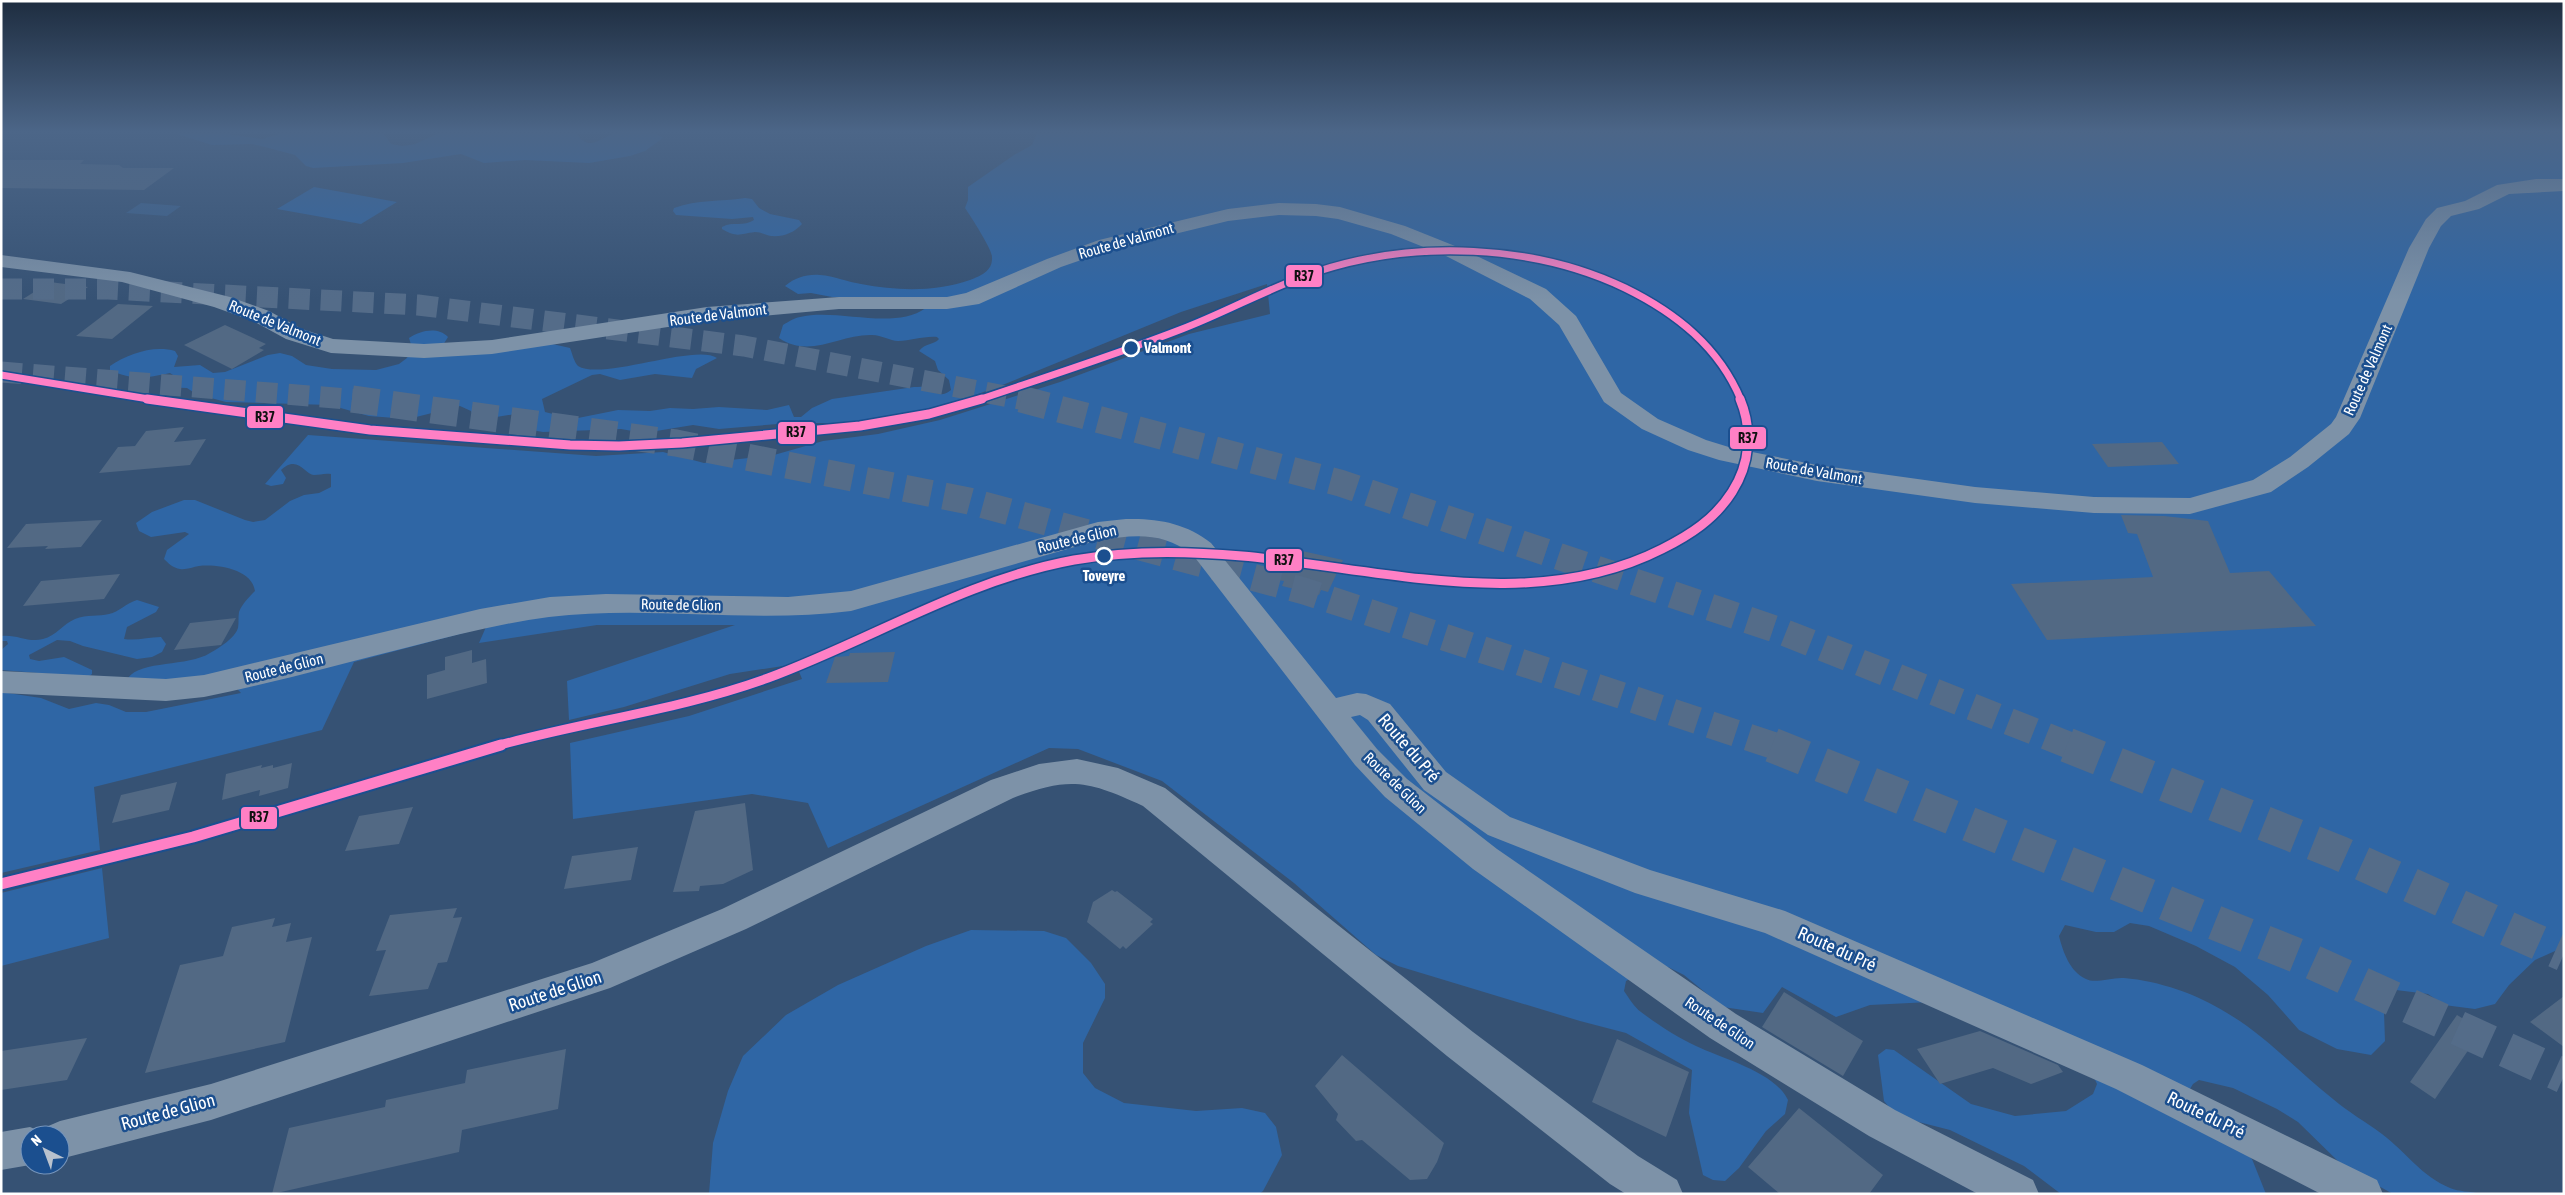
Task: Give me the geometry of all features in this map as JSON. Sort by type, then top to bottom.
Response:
[{"type":"street","name":"Route de Valmont","points":[[1,261],[123,276],[222,302],[261,316],[294,334],[331,346],[424,351],[492,347],[707,314],[839,303],[947,303],[971,299],[1098,247],[1205,219],[1279,209],[1316,210],[1340,213],[1398,230],[1453,252],[1538,294],[1568,321],[1612,397],[1650,424],[1697,445],[1728,455],[1809,472],[1918,489],[2094,505],[2166,507],[2190,506],[2248,492],[2299,462],[2340,429],[2348,418],[2419,248],[2433,223],[2444,212],[2472,205],[2506,189]]},
{"type":"street","name":"Route de Glion","points":[[1,682],[166,690],[204,686],[248,677],[480,619],[550,607],[606,604],[788,607],[821,605],[851,601],[1085,534],[1127,527],[1146,527],[1178,533],[1192,540],[1202,549],[1328,711],[1378,770],[1431,818],[1485,859],[1723,1026],[1882,1123],[2019,1194]]},
{"type":"street","name":"Route du Pré","points":[[1328,711],[1357,704],[1366,705],[1379,712],[1435,781],[1450,794],[1499,826],[1647,883],[1773,921],[2128,1077],[2363,1194]]},
{"type":"street","name":"Route de Glion","points":[[70,1137],[211,1102],[598,977],[734,919],[1002,789],[1042,774],[1078,771],[1108,779],[1154,797],[1460,1044],[1624,1170],[1663,1194]]},
{"type":"street","points":[[1,1151],[20,1148]]},
{"type":"shaded area","points":[[311,189],[324,189],[397,202],[361,224],[277,209]]},
{"type":"shaded area","points":[[968,189],[2564,189],[2564,947],[2535,960],[2509,985],[2495,1004],[2475,1009],[2444,1005],[2428,994],[2396,990],[2384,1012],[2385,1041],[2371,1055],[2337,1049],[2299,1030],[2268,995],[2235,967],[2196,946],[2149,926],[2130,923],[2114,932],[2096,932],[2065,925],[2059,936],[2071,967],[2080,976],[2094,981],[2124,978],[2151,982],[2177,989],[2215,1006],[2256,1033],[2319,1088],[2391,1141],[2431,1177],[2453,1189],[2480,1194],[2393,1194],[2343,1166],[2298,1122],[2277,1109],[2233,1088],[2199,1080],[2193,1084],[2185,1097],[2252,1159],[2266,1194],[2061,1194],[2024,1166],[1950,1130],[1903,1118],[1884,1101],[1878,1055],[1886,1049],[1894,1050],[1971,1104],[2015,1116],[2066,1111],[2093,1094],[2097,1084],[2090,1069],[1930,1002],[1870,1005],[1836,1017],[1782,987],[1763,1013],[1723,1007],[1684,975],[1668,967],[1652,967],[1626,981],[1624,991],[1638,1010],[1689,1043],[1760,1074],[1781,1090],[1788,1100],[1785,1114],[1766,1131],[1739,1168],[1725,1181],[1713,1180],[1703,1175],[1689,1113],[1692,1070],[1626,1033],[1398,966],[1376,955],[1294,883],[1162,781],[1078,749],[1049,748],[828,848],[808,803],[752,794],[573,819],[570,743],[689,716],[802,679],[796,664],[730,674],[624,707],[569,720],[567,681],[735,625],[597,625],[479,643],[486,627],[354,662],[322,730],[94,787],[100,850],[1,873],[1,692],[41,698],[69,709],[96,703],[109,705],[126,712],[146,712],[241,693],[227,678],[186,681],[128,678],[134,672],[143,668],[201,657],[222,646],[236,632],[240,609],[255,591],[248,578],[241,573],[224,567],[199,566],[182,569],[169,564],[164,559],[167,550],[189,534],[185,532],[151,537],[139,531],[136,523],[152,512],[184,500],[195,500],[253,522],[265,520],[290,501],[304,495],[319,493],[331,487],[331,474],[314,475],[300,466],[292,464],[281,470],[286,478],[283,484],[271,486],[265,484],[308,435],[596,456],[663,452],[704,463],[774,455],[823,441],[878,434],[940,420],[1060,382],[1189,334],[1270,314],[1267,284],[1181,312],[1005,384],[932,411],[840,423],[790,423],[719,429],[693,425],[644,433],[621,429],[543,432],[520,428],[518,426],[519,418],[515,414],[478,420],[474,419],[471,411],[460,406],[408,419],[369,416],[330,405],[226,402],[196,394],[187,388],[163,387],[165,382],[173,375],[170,373],[140,378],[126,376],[110,370],[110,366],[133,354],[167,349],[175,351],[178,356],[174,367],[200,365],[213,373],[225,372],[268,355],[280,353],[292,356],[306,365],[332,369],[376,370],[399,364],[407,358],[412,348],[409,338],[418,333],[434,331],[448,337],[443,345],[548,343],[570,348],[578,366],[590,369],[607,369],[690,355],[706,355],[717,358],[696,369],[692,378],[655,374],[620,380],[600,374],[592,375],[542,399],[545,412],[573,419],[618,410],[650,411],[670,408],[719,407],[767,410],[789,405],[794,417],[801,417],[812,408],[832,399],[914,387],[926,387],[939,394],[944,394],[951,390],[949,380],[938,370],[935,361],[919,351],[937,341],[939,339],[937,337],[898,341],[876,335],[860,336],[814,346],[791,344],[779,338],[783,325],[800,317],[831,315],[882,319],[913,315],[926,308],[915,298],[832,297],[811,293],[798,294],[785,286],[797,278],[815,275],[889,288],[916,289],[943,287],[982,275],[991,266],[992,257],[985,240],[965,208],[968,200]]},
{"type":"shaded area","points":[[752,199],[759,208],[770,214],[799,220],[802,224],[792,232],[780,236],[771,236],[759,232],[735,234],[727,232],[722,227],[730,224],[750,222],[754,220],[753,217],[732,219],[676,215],[673,211],[674,208],[692,203]]},
{"type":"shaded area","points":[[141,203],[181,206],[167,216],[126,213]]},
{"type":"shaded area","points":[[137,600],[159,607],[156,612],[127,627],[124,639],[161,637],[166,644],[162,652],[152,657],[137,659],[70,641],[57,640],[29,655],[30,659],[39,661],[64,657],[92,670],[92,674],[88,677],[1,670],[1,650],[8,644],[7,641],[1,641],[1,636],[32,640],[43,639],[75,619],[113,613]]},
{"type":"shaded area","points":[[102,868],[109,938],[1,966],[1,893]]},
{"type":"shaded area","points":[[971,930],[1044,931],[1066,938],[1091,963],[1105,984],[1105,998],[1083,1043],[1083,1073],[1095,1088],[1124,1103],[1196,1111],[1242,1108],[1265,1113],[1276,1127],[1282,1155],[1263,1191],[1259,1194],[709,1194],[713,1143],[728,1091],[743,1056],[786,1015],[838,985],[926,946]]},
{"type":"building","points":[[56,189],[146,189],[144,190]]},
{"type":"building","points":[[50,282],[88,287],[61,304],[23,299]]},
{"type":"building","points":[[118,304],[153,306],[112,339],[76,336]]},
{"type":"building","points":[[225,325],[266,344],[259,348],[264,350],[232,369],[184,345]]},
{"type":"building","points":[[184,427],[174,442],[206,439],[190,465],[99,473],[118,447],[135,446],[146,431]]},
{"type":"building","points":[[2162,442],[2179,464],[2108,467],[2092,444]]},
{"type":"building","points":[[2121,515],[2164,516],[2208,521],[2230,573],[2269,571],[2316,626],[2047,640],[2011,584],[2153,577],[2137,534],[2128,533]]},
{"type":"building","points":[[102,520],[81,547],[45,549],[48,546],[7,548],[26,524]]},
{"type":"building","points":[[1293,549],[1343,560],[1328,592],[1321,590],[1319,595],[1282,586],[1284,581],[1277,580]]},
{"type":"building","points":[[120,574],[104,599],[23,606],[41,581]]},
{"type":"building","points":[[236,618],[221,645],[174,650],[190,623]]},
{"type":"building","points":[[472,650],[472,663],[486,659],[487,683],[427,699],[427,675],[445,670],[445,657]]},
{"type":"building","points":[[895,652],[888,682],[826,683],[835,657],[849,656],[850,653]]},
{"type":"building","points":[[292,763],[288,788],[259,796],[260,790],[222,800],[226,774],[262,765],[261,768],[273,765],[273,768]]},
{"type":"building","points":[[177,782],[169,810],[112,823],[121,795]]},
{"type":"building","points":[[745,803],[753,870],[723,884],[700,886],[699,891],[673,892],[695,811]]},
{"type":"building","points":[[413,807],[399,844],[345,851],[359,816]]},
{"type":"building","points":[[638,847],[631,880],[564,889],[572,856]]},
{"type":"building","points":[[1112,890],[1117,891],[1153,919],[1150,922],[1153,924],[1126,949],[1123,946],[1120,949],[1087,922],[1093,902]]},
{"type":"building","points":[[457,908],[453,918],[462,917],[447,962],[438,963],[428,989],[369,996],[386,950],[376,951],[390,915]]},
{"type":"building","points":[[275,918],[272,927],[291,923],[286,942],[312,937],[285,1042],[145,1073],[180,965],[223,956],[232,927]]},
{"type":"building","points":[[1784,992],[1863,1041],[1843,1076],[1762,1027]]},
{"type":"building","points":[[2564,996],[2564,1047],[2530,1022]]},
{"type":"building","points":[[2457,1015],[2482,1030],[2435,1099],[2410,1082]]},
{"type":"building","points":[[1980,1031],[2058,1065],[2063,1072],[2031,1084],[1993,1068],[1940,1084],[1917,1049]]},
{"type":"building","points":[[87,1038],[67,1080],[1,1090],[1,1051]]},
{"type":"building","points":[[1617,1039],[1689,1072],[1666,1137],[1592,1102]]},
{"type":"building","points":[[566,1049],[558,1109],[462,1130],[459,1152],[272,1194],[289,1128],[385,1107],[386,1100],[465,1083],[467,1070]]},
{"type":"building","points":[[1342,1055],[1444,1143],[1437,1162],[1427,1179],[1410,1180],[1362,1140],[1356,1141],[1336,1120],[1338,1114],[1315,1086]]},
{"type":"building","points":[[1799,1108],[1883,1175],[1869,1194],[1780,1194],[1748,1167]]},
{"type":"tunnel","points":[[1,289],[108,289],[418,305],[744,346],[1024,400]]},
{"type":"tunnel","points":[[1,372],[357,400]]},
{"type":"tunnel","points":[[352,399],[357,400]]},
{"type":"tunnel","points":[[357,400],[676,443],[969,501],[1304,591],[1772,745]]},
{"type":"tunnel","points":[[1024,400],[1340,483],[1778,630],[2071,746]]},
{"type":"tunnel","points":[[1772,745],[2308,960],[2564,1076]]},
{"type":"tunnel","points":[[2067,745],[2339,853],[2564,954]]},
{"type":"transit line","name":"R37","points":[[1,375],[222,411],[370,430],[556,444],[619,446],[682,443],[860,426],[929,414],[974,401],[1165,336],[1286,283],[1321,270],[1362,260],[1403,254],[1446,251],[1489,253],[1531,258],[1573,268],[1612,282],[1650,300],[1683,322],[1711,349],[1732,379],[1745,411],[1749,444],[1741,477],[1722,508],[1688,536],[1639,561],[1588,575],[1535,582],[1481,583],[1426,579],[1265,558],[1171,552],[1101,556],[1036,567],[956,595],[803,665],[732,690],[508,743],[193,837],[1,884]]},
{"type":"place","name":"Valmont","points":[[1131,348]]},
{"type":"place","name":"Toveyre","points":[[1104,556]]}]
